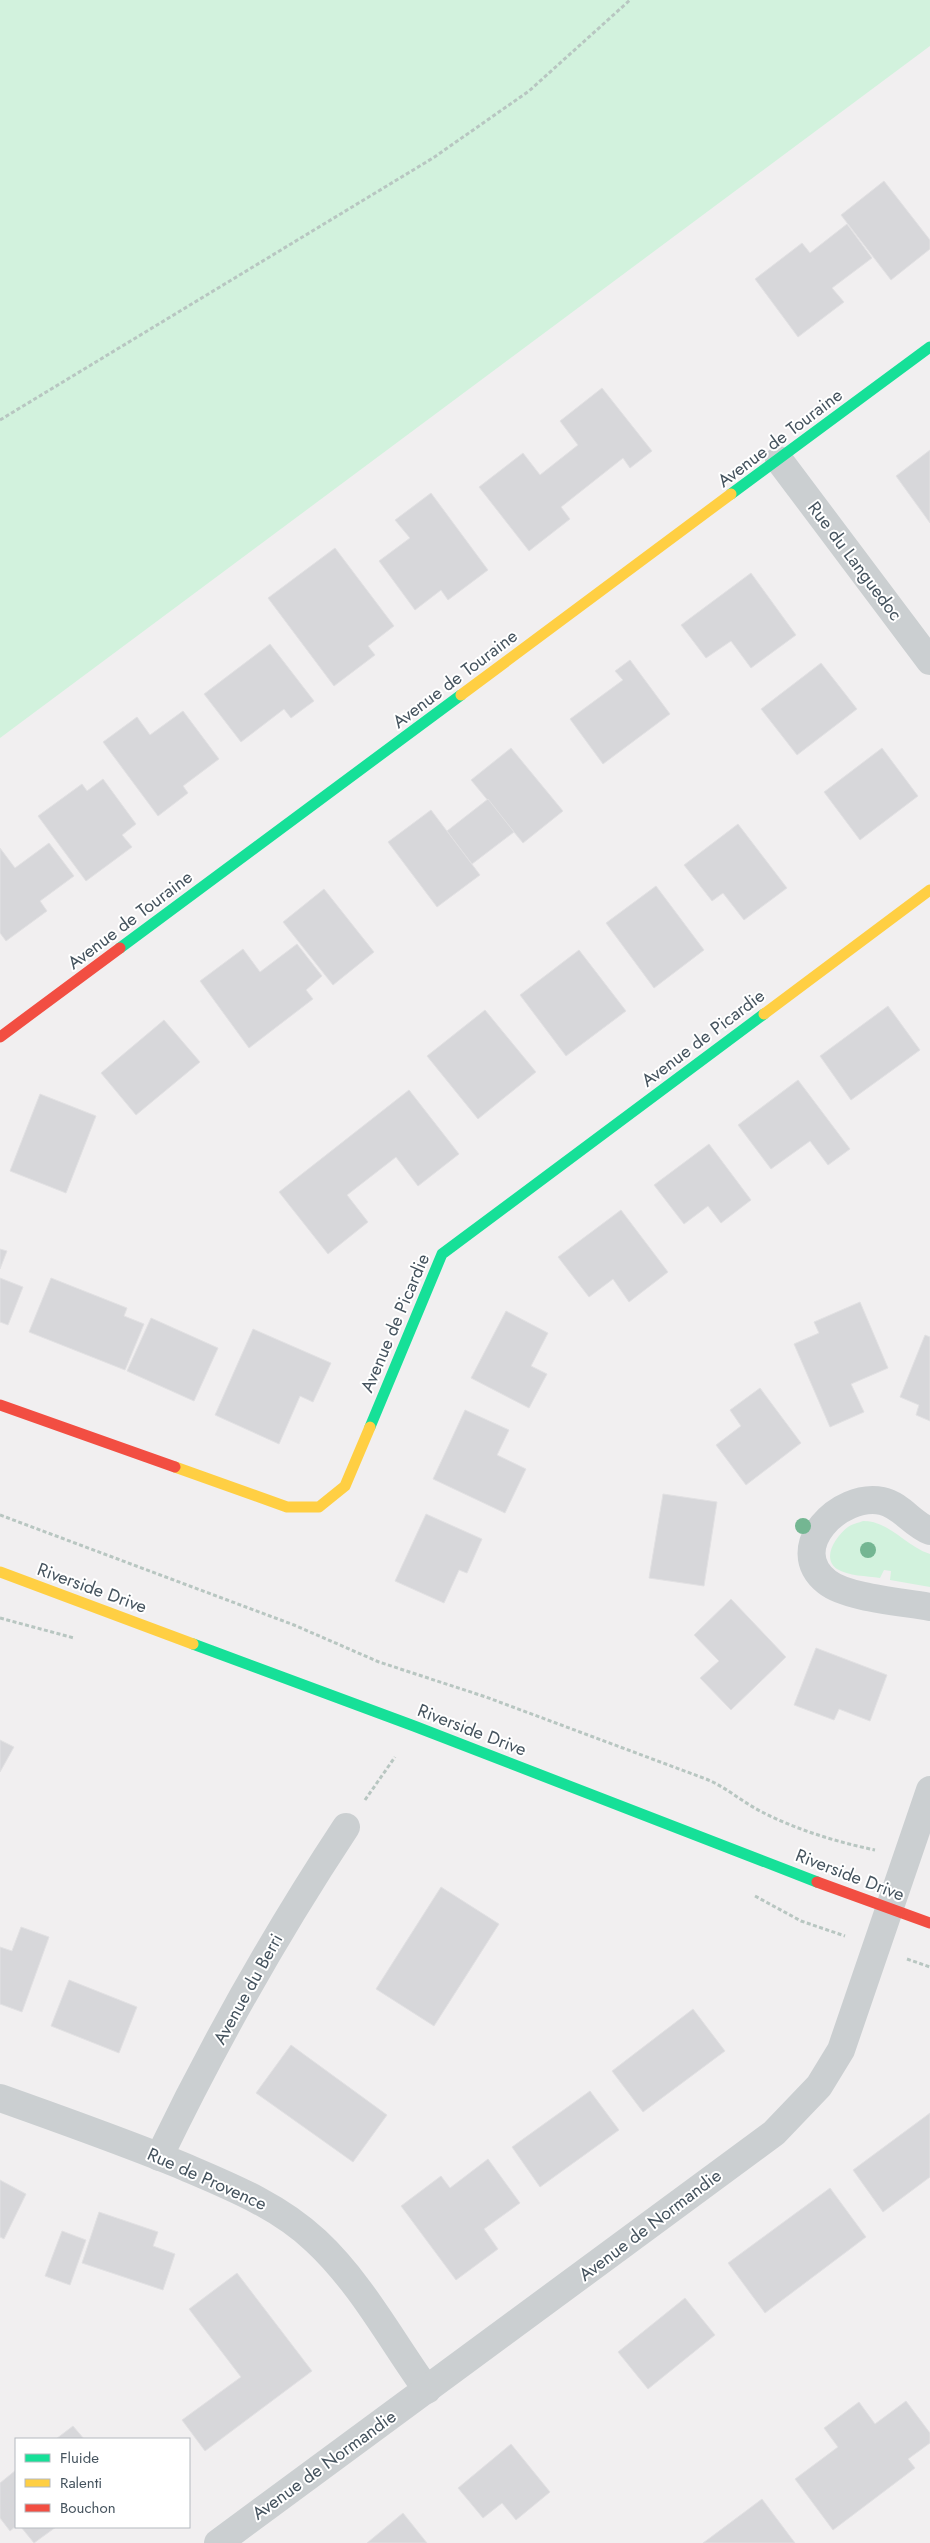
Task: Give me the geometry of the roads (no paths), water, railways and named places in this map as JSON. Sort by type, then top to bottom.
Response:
[{"type":"street","name":"Avenue de Touraine","points":[[0,1038],[930,347]]},
{"type":"street","name":"Rue du Languedoc","points":[[779,460],[930,661]]},
{"type":"street","name":"Avenue de Picardie","points":[[0,1405],[286,1507],[319,1507],[345,1486],[442,1254],[930,890]]},
{"type":"street","points":[[930,1531],[891,1504],[870,1500],[842,1510],[831,1517],[819,1528],[811,1552],[813,1564],[818,1574],[838,1589],[930,1606]]},
{"type":"street","name":"Riverside Drive","points":[[0,1572],[414,1726],[889,1910],[930,1923]]},
{"type":"street","name":"Avenue de Normandie","points":[[218,2543],[763,2142],[788,2120],[819,2086],[841,2050],[930,1790]]},
{"type":"street","name":"Avenue du Berri","points":[[159,2157],[249,1984],[294,1907],[346,1827]]},
{"type":"street","name":"Rue de Provence","points":[[0,2098],[159,2157],[252,2196],[291,2220],[316,2240],[360,2292],[427,2390]]}]
